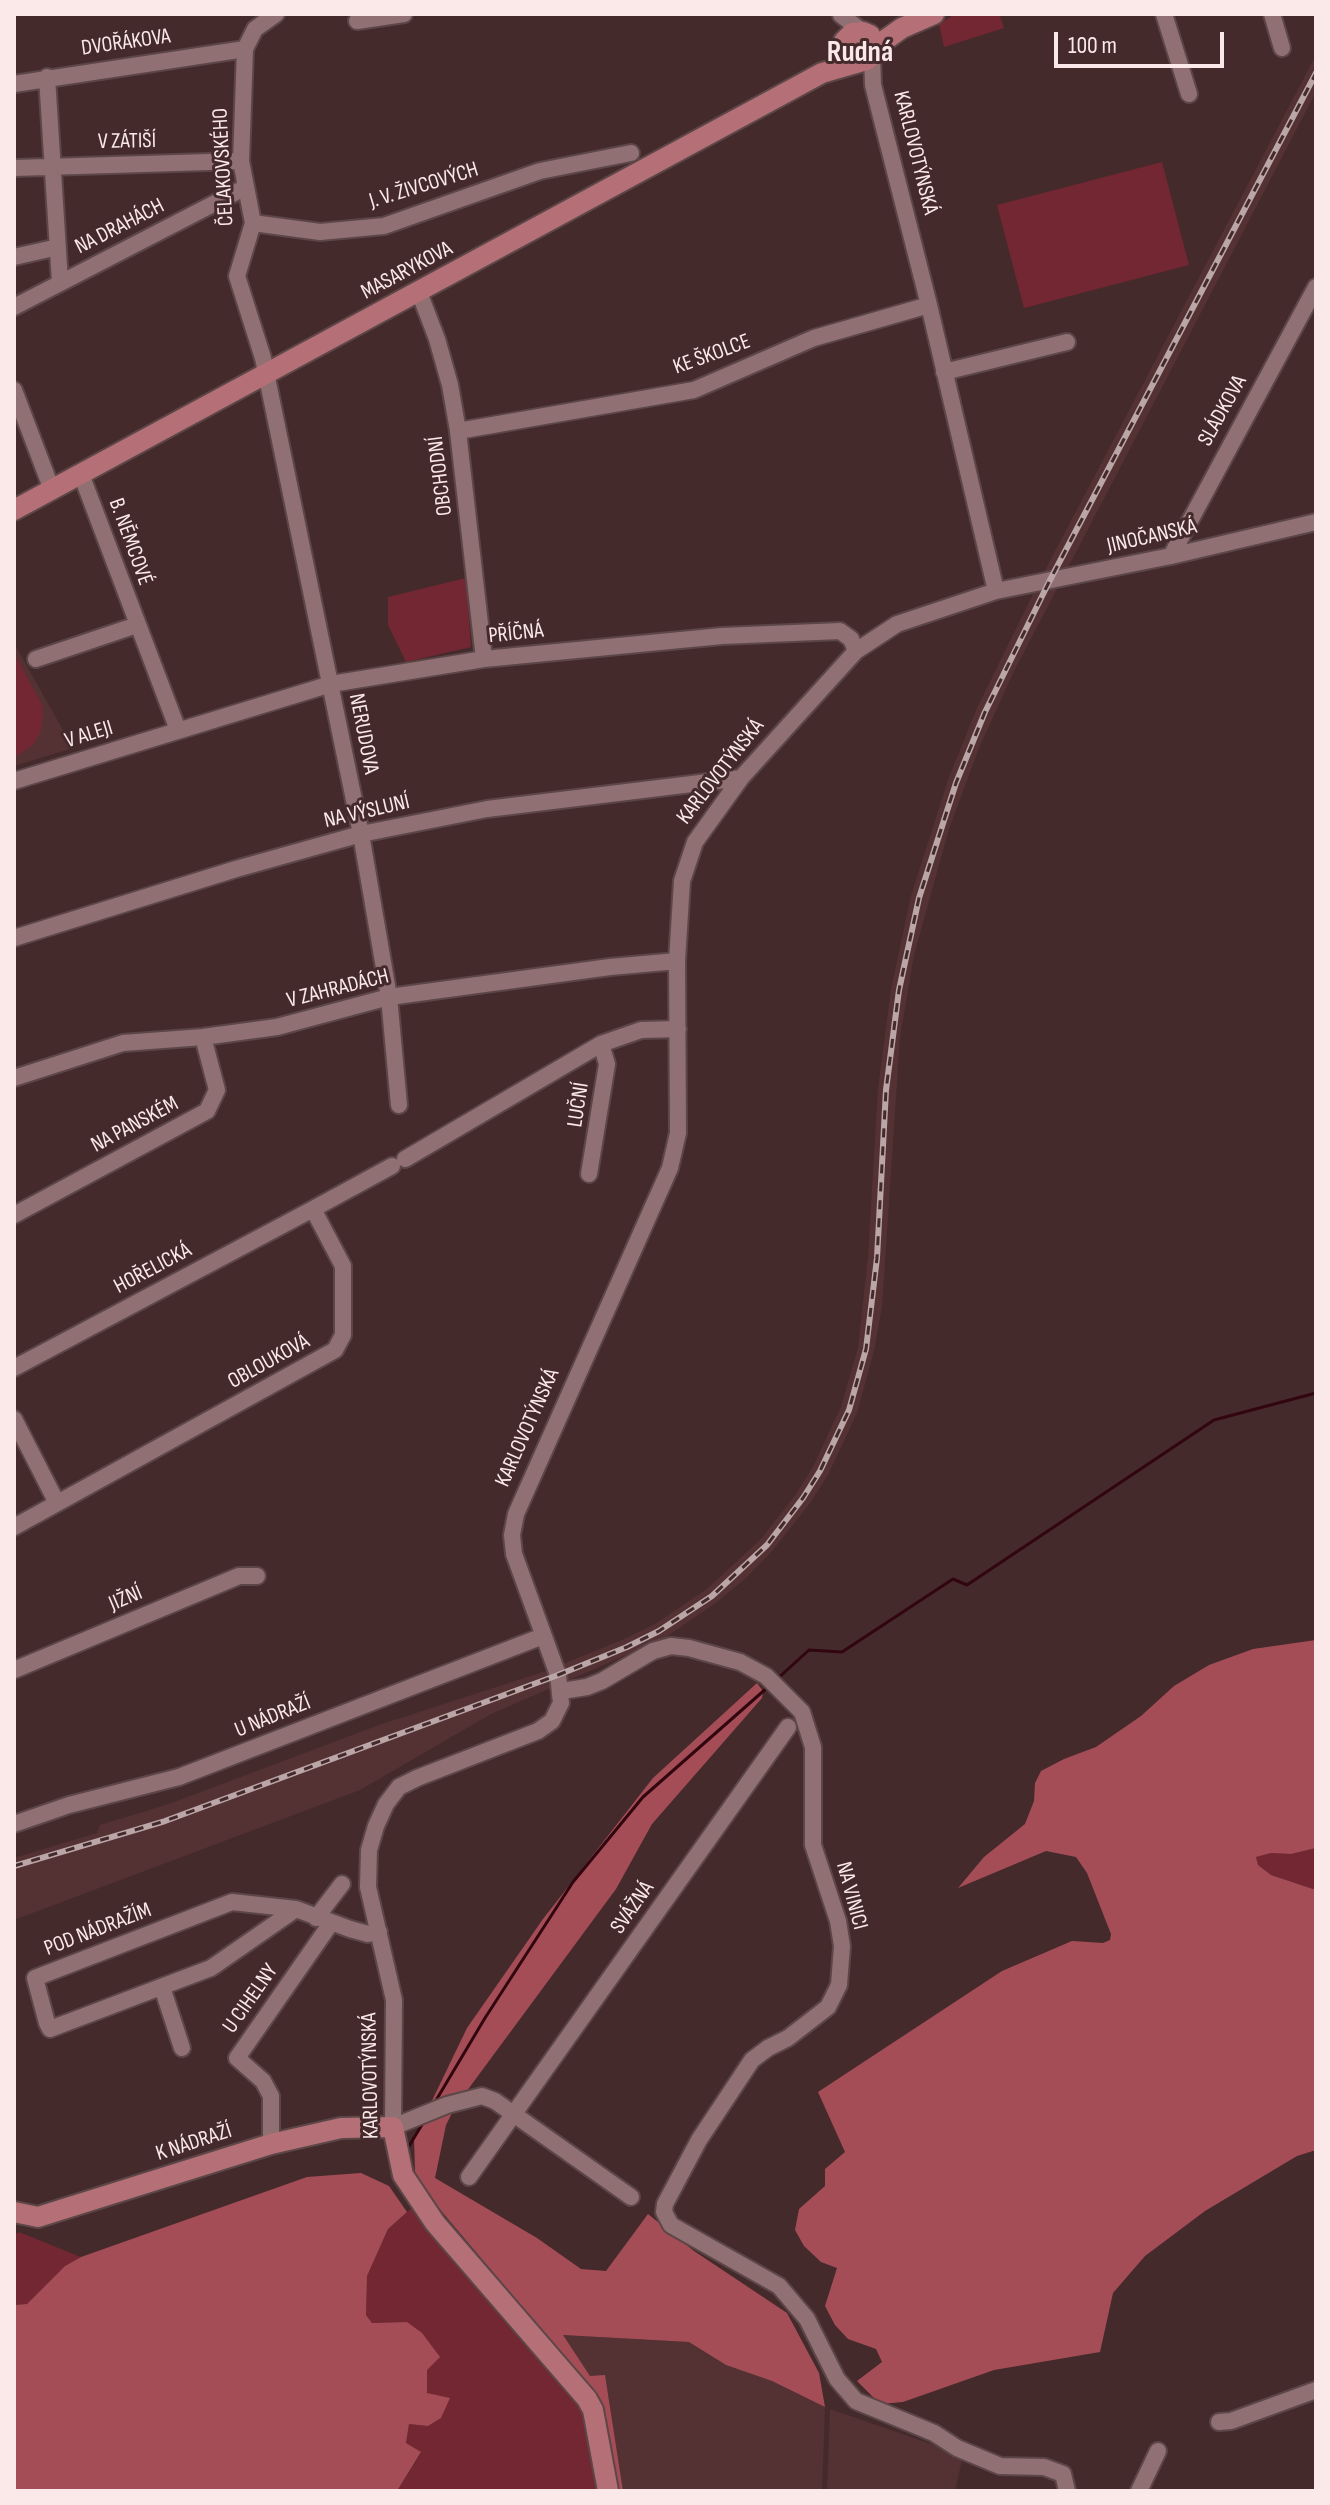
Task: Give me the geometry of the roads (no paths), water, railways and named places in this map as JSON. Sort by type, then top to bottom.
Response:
[{"type":"main road","points":[[859,47],[934,14]]},
{"type":"main road","name":"MASARYKOVA","points":[[14,510],[822,73],[859,47]]},
{"type":"main road","name":"K NÁDRAŽÍ","points":[[14,2212],[38,2217],[271,2144],[341,2128],[393,2127]]},
{"type":"main road","name":"KARLOVOTÝNSKÁ","points":[[393,2127],[403,2175],[435,2223],[587,2399],[593,2410],[608,2491]]},
{"type":"street","points":[[245,49],[255,29],[276,14]]},
{"type":"street","points":[[357,21],[404,14]]},
{"type":"street","points":[[841,14],[859,47]]},
{"type":"street","points":[[1164,14],[1189,94]]},
{"type":"street","points":[[1272,14],[1282,48]]},
{"type":"street","name":"KARLOVOTÝNSKÁ","points":[[393,2127],[394,2000],[368,1887],[369,1850],[386,1804],[399,1787],[526,1737],[545,1727],[559,1708],[562,1691],[514,1554],[512,1535],[516,1514],[670,1168],[678,1133],[677,961],[682,881],[695,842],[741,778],[856,651],[897,624],[996,591],[929,305],[873,85],[859,47]]},
{"type":"street","name":"DVOŘÁKOVA","points":[[14,84],[245,49]]},
{"type":"street","name":"ČELAKOVSKÉHO","points":[[245,49],[241,161],[253,223],[237,276],[265,375]]},
{"type":"street","points":[[47,77],[60,282]]},
{"type":"street","name":"J. V. ŽIVCOVÝCH","points":[[253,223],[320,232],[384,226],[540,171],[631,153]]},
{"type":"street","points":[[605,159],[619,184]]},
{"type":"street","name":"V ZÁTIŠÍ","points":[[14,168],[241,161]]},
{"type":"street","name":"NA DRAHÁCH","points":[[14,307],[246,187]]},
{"type":"street","points":[[14,257],[58,247]]},
{"type":"street","name":"SLÁDKOVA","points":[[1171,556],[1316,287]]},
{"type":"street","name":"OBCHODNÍ","points":[[419,292],[446,370],[458,431],[484,659]]},
{"type":"street","name":"KE ŠKOLCE","points":[[458,431],[694,390],[814,338],[929,305]]},
{"type":"street","points":[[944,372],[1067,342]]},
{"type":"street","name":"NERUDOVA","points":[[265,375],[361,834],[389,997],[399,1105]]},
{"type":"street","points":[[14,390],[52,490]]},
{"type":"street","name":"B. NĚMCOVÉ","points":[[81,474],[178,730]]},
{"type":"street","name":"JINOČANSKÁ","points":[[996,591],[1171,556],[1316,522]]},
{"type":"street","points":[[36,659],[137,625]]},
{"type":"street","name":"PŘÍČNÁ","points":[[178,730],[331,684],[484,659],[722,636],[840,631],[851,639],[856,651]]},
{"type":"street","name":"V ALEJI","points":[[14,781],[178,730]]},
{"type":"street","name":"NA VÝSLUNÍ","points":[[14,938],[361,834],[487,809],[741,778]]},
{"type":"street","name":"V ZAHRADÁCH","points":[[14,1078],[123,1043],[277,1027],[389,997],[677,961]]},
{"type":"street","points":[[313,1209],[601,1044],[641,1030],[678,1029]]},
{"type":"street","name":"NA PANSKÉM","points":[[14,1215],[207,1111],[217,1090],[203,1037]]},
{"type":"street","name":"LUČNÍ","points":[[589,1174],[607,1064],[601,1044]]},
{"type":"street","name":"HOŘELICKÁ","points":[[14,1368],[313,1209]]},
{"type":"street","name":"OBLOUKOVÁ","points":[[14,1527],[335,1350],[343,1335],[343,1266],[313,1209]]},
{"type":"street","points":[[14,1419],[57,1503]]},
{"type":"street","name":"JIŽNÍ","points":[[14,1670],[239,1576],[257,1576]]},
{"type":"street","name":"U NÁDRAŽÍ","points":[[14,1824],[88,1800],[179,1777],[543,1636]]},
{"type":"street","name":"NA VINICI","points":[[562,1691],[602,1681],[653,1651],[671,1646],[689,1648],[740,1662],[766,1676],[802,1712],[813,1747],[813,1845],[838,1921],[842,1946],[839,1985],[828,2007],[788,2038],[752,2060],[699,2140],[665,2204],[664,2212],[671,2225],[779,2286],[807,2319],[837,2379],[856,2401],[934,2433],[957,2448],[1000,2466],[1044,2467],[1063,2474],[1067,2491]]},
{"type":"street","name":"SVÁŽNÁ","points":[[469,2177],[788,1727]]},
{"type":"street","points":[[324,1921],[342,1884]]},
{"type":"street","name":"POD NÁDRAŽÍM","points":[[296,1909],[211,1968],[50,2029],[35,1978],[232,1902],[296,1909],[368,1934],[379,1932]]},
{"type":"street","name":"U CIHELNY","points":[[271,2144],[271,2096],[263,2081],[237,2058],[324,1921]]},
{"type":"street","points":[[162,1987],[182,2048]]},
{"type":"street","points":[[393,2127],[447,2105],[482,2096],[495,2101],[631,2197]]},
{"type":"street","points":[[1219,2422],[1231,2421],[1316,2390]]},
{"type":"street","points":[[1139,2491],[1158,2451]]},
{"type":"waterway","points":[[776,1680],[809,1650],[842,1652],[953,1579],[967,1585],[1214,1420],[1316,1393]]},
{"type":"waterway","points":[[435,2102],[573,1882],[643,1797],[768,1687]]},
{"type":"waterway","points":[[406,2151],[423,2123]]},
{"type":"railway","points":[[14,1866],[165,1821],[627,1647],[659,1631],[712,1596],[767,1545],[803,1498],[820,1471],[849,1410],[866,1349],[877,1258],[886,1090],[899,990],[919,898],[956,783],[985,712],[1049,582],[1316,73]]},
{"type":"district","name":"Rudná","points":[[860,53]]}]
